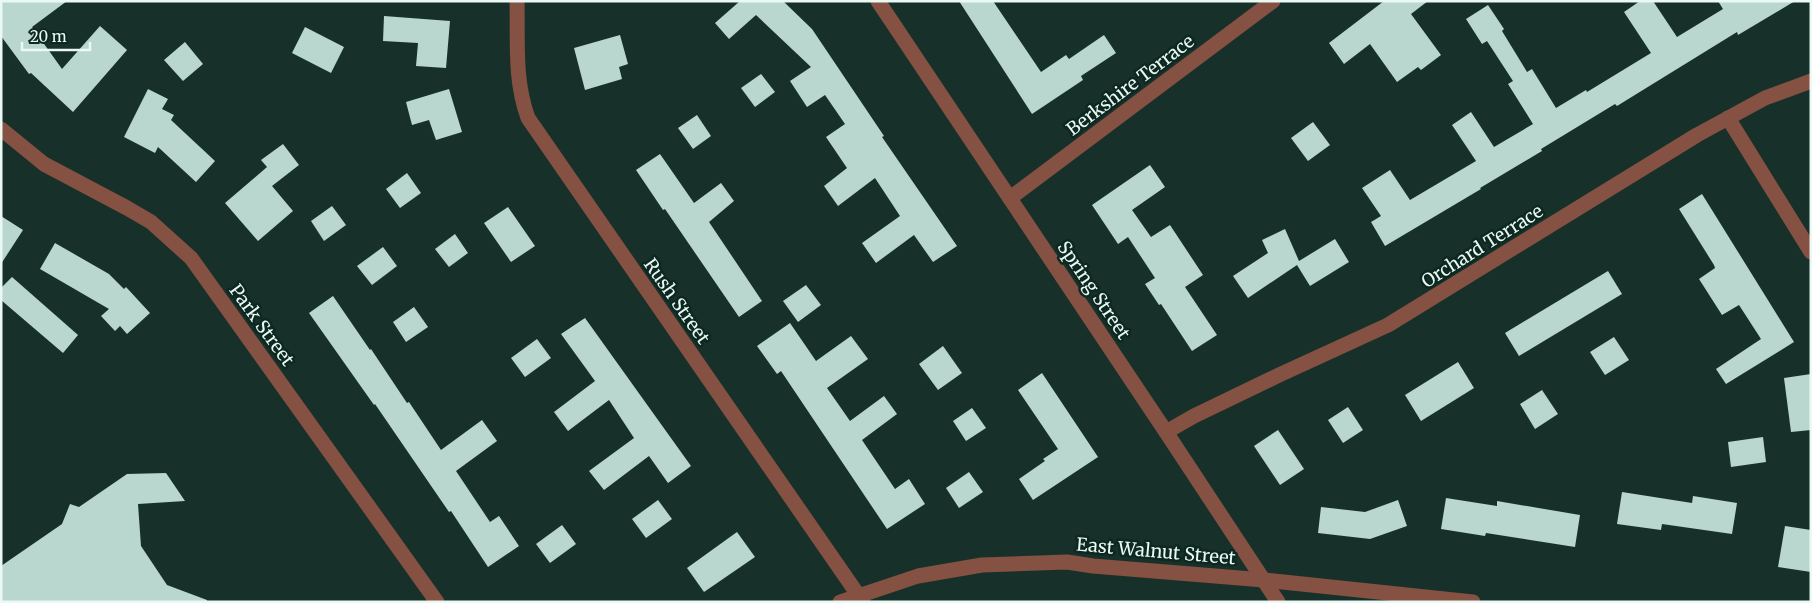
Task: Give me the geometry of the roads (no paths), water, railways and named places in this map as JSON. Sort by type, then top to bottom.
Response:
[{"type":"street","name":"Rush Street","points":[[516,1],[518,80],[528,118],[861,598]]},
{"type":"street","name":"Spring Street","points":[[878,1],[1278,602]]},
{"type":"street","name":"Berkshire Terrace","points":[[1010,198],[1273,1]]},
{"type":"street","name":"Orchard Terrace","points":[[1166,432],[1194,416],[1279,375],[1388,325],[1698,135],[1765,98],[1811,81]]},
{"type":"street","points":[[1728,118],[1811,252]]},
{"type":"street","name":"Park Street","points":[[1,129],[44,164],[151,222],[191,258],[436,602]]},
{"type":"street","name":"East Walnut Street","points":[[840,602],[861,598],[918,576],[982,565],[1067,562],[1473,602]]}]
